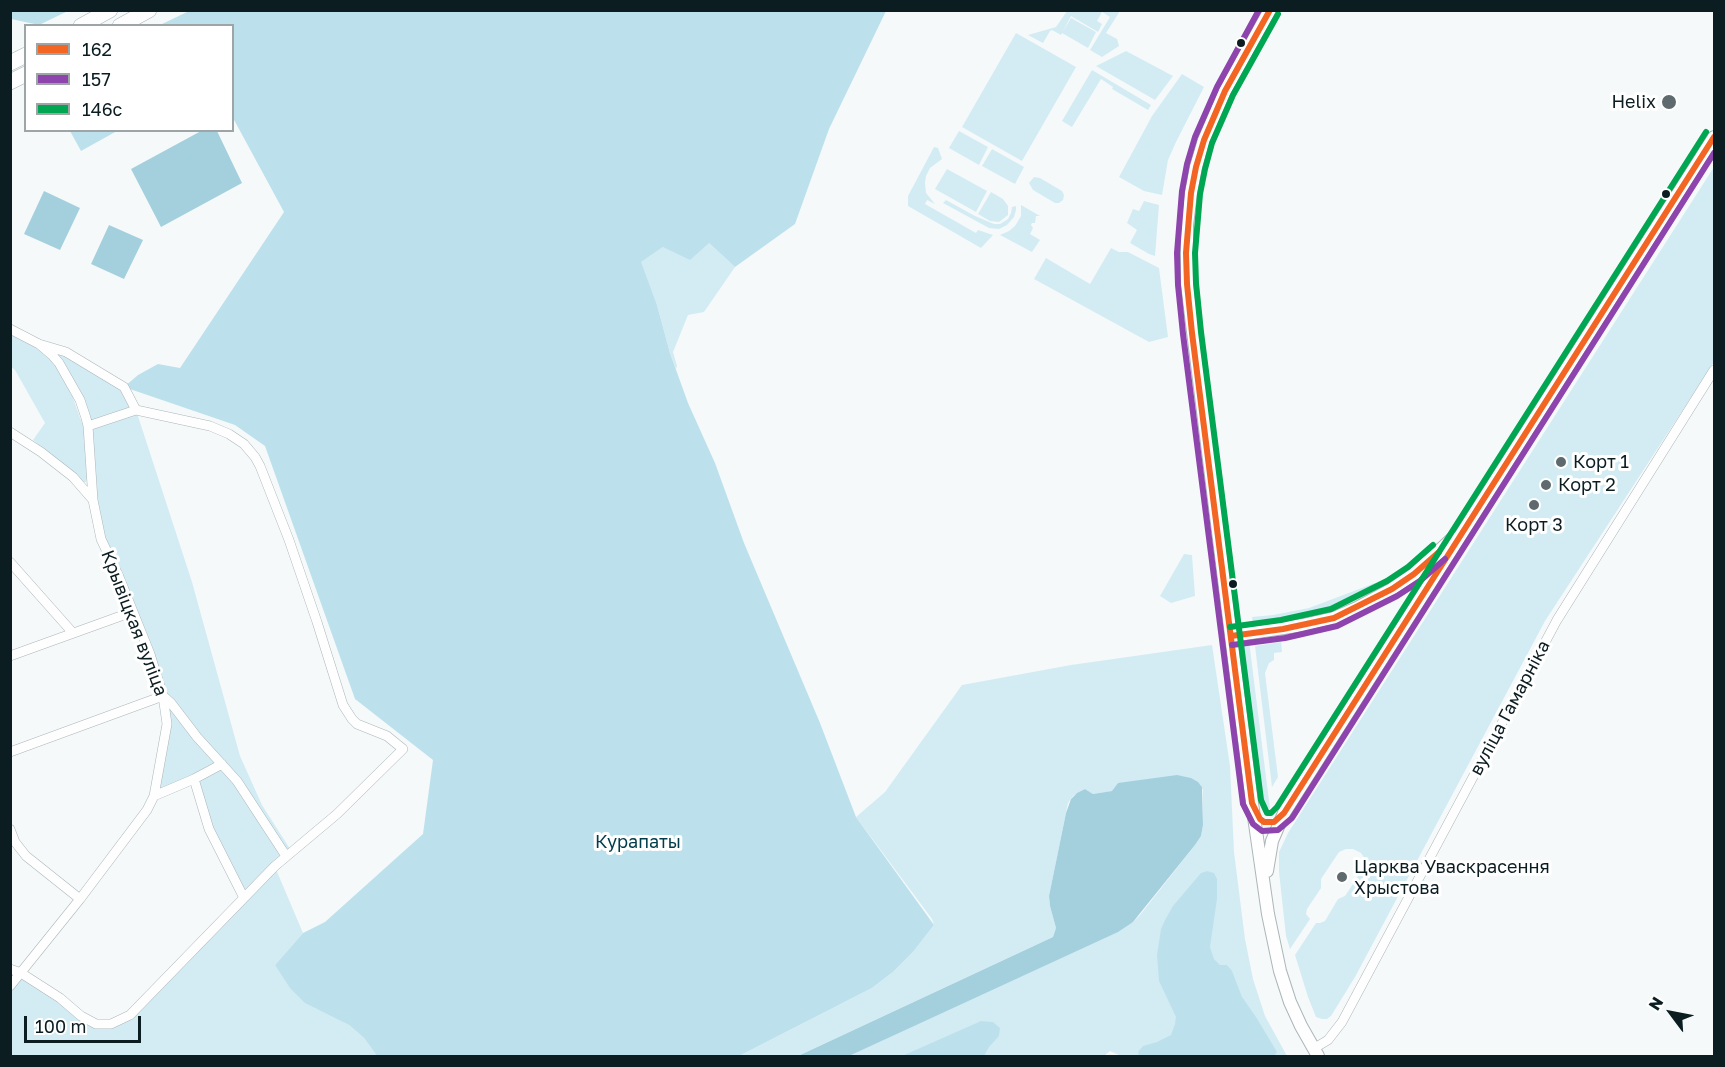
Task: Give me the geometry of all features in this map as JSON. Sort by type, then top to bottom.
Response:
[{"type":"highway","points":[[85,24],[110,10]]},
{"type":"highway","points":[[124,24],[149,10]]},
{"type":"highway","points":[[10,63],[24,56]]},
{"type":"highway","points":[[10,82],[24,75]]},
{"type":"main road","points":[[1270,10],[1225,91],[1207,131],[1196,167],[1187,225],[1187,284],[1252,803],[1270,924],[1280,971],[1290,1002],[1316,1053]]},
{"type":"main road","points":[[1265,887],[1270,849],[1284,813],[1714,137]]},
{"type":"main road","points":[[1231,636],[1303,625],[1334,618],[1357,608],[1414,574],[1434,557],[1474,515]]},
{"type":"main road","points":[[1252,803],[1264,822],[1274,822],[1284,813]]},
{"type":"street","points":[[10,329],[39,344],[52,354],[80,400],[88,426],[93,500]]},
{"type":"street","points":[[39,344],[66,352],[124,387],[136,410]]},
{"type":"street","name":"вуліца Гамарніка","points":[[1316,1053],[1342,1022],[1557,620],[1714,370]]},
{"type":"street","points":[[10,969],[21,973],[60,998],[88,1021],[96,1024],[111,1024],[130,1015],[286,856],[337,814],[403,749],[387,736],[357,724],[343,705],[289,540],[260,466],[250,450],[236,438],[210,426],[136,410],[88,426]]},
{"type":"street","name":"Крывіцкая вуліца","points":[[10,432],[42,452],[73,477],[93,500],[101,539],[150,654],[166,714],[166,734],[154,796],[136,826],[10,986]]},
{"type":"street","points":[[10,562],[74,633]]},
{"type":"street","points":[[10,656],[132,612]]},
{"type":"street","points":[[10,752],[163,696],[241,787],[286,856]]},
{"type":"street","points":[[154,796],[222,764]]},
{"type":"street","points":[[194,779],[209,830],[244,898]]},
{"type":"street","points":[[10,829],[15,842],[26,856],[80,899]]},
{"type":"shaded area","points":[[1067,11],[1120,11],[1106,33],[1117,39],[1119,46],[1102,57],[1090,50],[1110,17],[1102,12],[1097,21],[1102,24],[1098,32],[1071,16],[1061,35],[1052,30],[1043,43],[1028,35],[1056,27]]},
{"type":"shaded area","points":[[1071,18],[1096,32],[1088,48],[1062,33]]},
{"type":"shaded area","points":[[1016,33],[1076,67],[1022,161],[962,127]]},
{"type":"shaded area","points":[[1126,51],[1173,76],[1155,100],[1096,66]]},
{"type":"shaded area","points":[[1092,70],[1151,105],[1148,110],[1112,89],[1113,87],[1101,79],[1072,127],[1062,121]]},
{"type":"shaded area","points":[[1182,74],[1204,87],[1168,160],[1162,195],[1144,191],[1119,177],[1152,116]]},
{"type":"shaded area","points":[[959,131],[988,147],[979,165],[949,148]]},
{"type":"shaded area","points":[[199,132],[217,132],[242,183],[161,227],[131,169]]},
{"type":"shaded area","points":[[934,147],[938,148],[942,159],[930,168],[925,183],[926,193],[935,204],[927,200],[925,204],[976,233],[978,230],[993,235],[981,248],[908,206],[908,196]]},
{"type":"shaded area","points":[[992,149],[1024,167],[1015,184],[982,166]]},
{"type":"shaded area","points":[[1714,167],[1714,362],[1545,621],[1355,977],[1331,1016],[1327,1019],[1316,1017],[1295,955],[1316,923],[1325,921],[1338,899],[1345,896],[1365,866],[1365,859],[1361,853],[1353,849],[1339,852],[1321,879],[1321,888],[1307,909],[1306,914],[1310,919],[1290,949],[1286,936],[1279,852],[1288,833]]},
{"type":"shaded area","points":[[947,169],[987,191],[976,212],[935,189]]},
{"type":"shaded area","points":[[1034,177],[1062,191],[1063,200],[1055,203],[1033,190],[1029,183]]},
{"type":"shaded area","points":[[44,191],[80,208],[60,250],[24,234]]},
{"type":"shaded area","points":[[991,192],[1003,199],[1008,206],[1008,215],[999,222],[990,221],[978,214]]},
{"type":"shaded area","points":[[946,200],[994,224],[1000,224],[1008,219],[1012,207],[1016,206],[1016,210],[1014,217],[1007,225],[999,229],[989,228],[943,203]]},
{"type":"shaded area","points":[[1144,201],[1159,205],[1155,256],[1130,243],[1137,230],[1127,223],[1133,209],[1139,211]]},
{"type":"shaded area","points":[[1021,205],[1040,216],[1036,216],[1035,223],[1031,225],[1033,228],[1030,234],[1040,240],[1032,252],[1000,235],[1015,226],[1021,216]]},
{"type":"shaded area","points":[[109,225],[143,240],[124,279],[91,264]]},
{"type":"shaded area","points":[[709,243],[735,267],[704,312],[688,315],[673,352],[676,369],[657,305],[640,262],[663,247]]},
{"type":"shaded area","points":[[1111,248],[1119,252],[1128,252],[1159,268],[1168,337],[1149,342],[1034,279],[1046,258],[1090,284]]},
{"type":"shaded area","points":[[11,333],[37,347],[56,365],[73,398],[84,429],[88,475],[86,482],[80,480],[33,440],[45,423],[15,370],[11,367]]},
{"type":"shaded area","points":[[57,349],[124,387],[136,410],[192,582],[240,756],[262,805],[292,852],[275,867],[303,933],[275,965],[315,1008],[349,1025],[364,1038],[377,1056],[11,1056],[11,986],[21,973],[88,1021],[118,1022],[244,898],[209,829],[194,780],[154,796],[166,734],[163,696],[101,539],[88,426],[52,355]]},
{"type":"shaded area","points":[[1184,554],[1192,555],[1195,596],[1171,603],[1160,596]]},
{"type":"shaded area","points":[[1375,583],[1377,590],[1331,610],[1301,620],[1261,626],[1253,624],[1252,617],[1309,608]]},
{"type":"shaded area","points":[[1249,641],[1270,809],[1261,801],[1241,652]]},
{"type":"shaded area","points":[[1281,642],[1282,652],[1274,653],[1274,660],[1269,663],[1265,673],[1278,777],[1272,787],[1255,646]]},
{"type":"shaded area","points":[[1212,645],[1230,766],[1234,852],[1245,939],[1253,979],[1265,1016],[1287,1056],[1121,1056],[1110,1051],[1104,1056],[849,1056],[1133,922],[1140,915],[1201,836],[1203,790],[1200,784],[1118,783],[1113,791],[1093,794],[1085,789],[1073,796],[1068,803],[1049,896],[1056,928],[1053,937],[798,1056],[739,1056],[872,988],[893,972],[913,952],[934,925],[932,919],[856,817],[885,792],[962,685],[1071,665]]},
{"type":"shaded area","points":[[1177,775],[1191,778],[1202,787],[1201,836],[1133,922],[1118,932],[849,1056],[798,1056],[1053,937],[1056,928],[1049,896],[1071,799],[1085,789],[1093,794],[1112,791],[1118,783]]},
{"type":"green space","points":[[11,10],[68,10],[41,24],[11,19]]},
{"type":"green space","name":"Курапаты","points":[[189,11],[886,11],[829,129],[795,224],[735,267],[709,243],[690,260],[663,247],[641,262],[688,403],[715,463],[744,543],[820,723],[856,817],[934,925],[913,952],[893,972],[872,988],[739,1056],[377,1056],[364,1038],[349,1025],[305,1003],[290,988],[275,965],[303,933],[325,922],[423,834],[433,760],[355,699],[265,446],[235,425],[124,387],[138,375],[158,364],[180,368],[284,212],[234,120],[234,24],[162,24]]},
{"type":"green space","points":[[71,132],[115,132],[81,151]]},
{"type":"green space","points":[[1207,871],[1214,873],[1217,879],[1217,899],[1210,947],[1214,959],[1220,965],[1227,965],[1232,971],[1242,997],[1277,1052],[1274,1056],[1139,1056],[1138,1052],[1143,1046],[1171,1035],[1175,1024],[1176,1017],[1159,981],[1157,955],[1161,929],[1173,906],[1201,873]]},
{"type":"green space","points":[[981,1021],[993,1022],[1000,1028],[999,1036],[984,1056],[902,1056]]},
{"type":"transit line","name":"157","points":[[1259,10],[1217,87],[1195,137],[1182,191],[1177,253],[1183,334],[1243,804],[1253,824],[1262,831],[1278,830],[1292,818],[1714,153]]},
{"type":"transit line","name":"162","points":[[1270,10],[1225,91],[1204,140],[1191,193],[1186,253],[1192,333],[1252,803],[1264,822],[1274,822],[1284,813],[1714,137]]},
{"type":"transit line","name":"146с","points":[[1278,14],[1233,95],[1212,143],[1200,194],[1195,253],[1201,332],[1261,800],[1267,813],[1271,813],[1277,807],[1706,132]]},
{"type":"transit line","name":"146с","points":[[1230,627],[1281,620],[1331,609],[1387,581],[1408,567],[1433,545]]},
{"type":"transit line","name":"162","points":[[1231,636],[1283,629],[1334,618],[1392,589],[1414,574],[1439,552]]},
{"type":"transit line","name":"157","points":[[1232,645],[1285,638],[1337,626],[1397,596],[1420,581],[1445,559]]},
{"type":"place","name":"Helix","points":[[1669,102]]},
{"type":"place","name":"Корт 1","points":[[1561,462]]},
{"type":"place","name":"Корт 2","points":[[1546,485]]},
{"type":"place","name":"Корт 3","points":[[1534,505]]},
{"type":"place","name":"Царква Уваскрасення Хрыстова","points":[[1342,877]]}]
